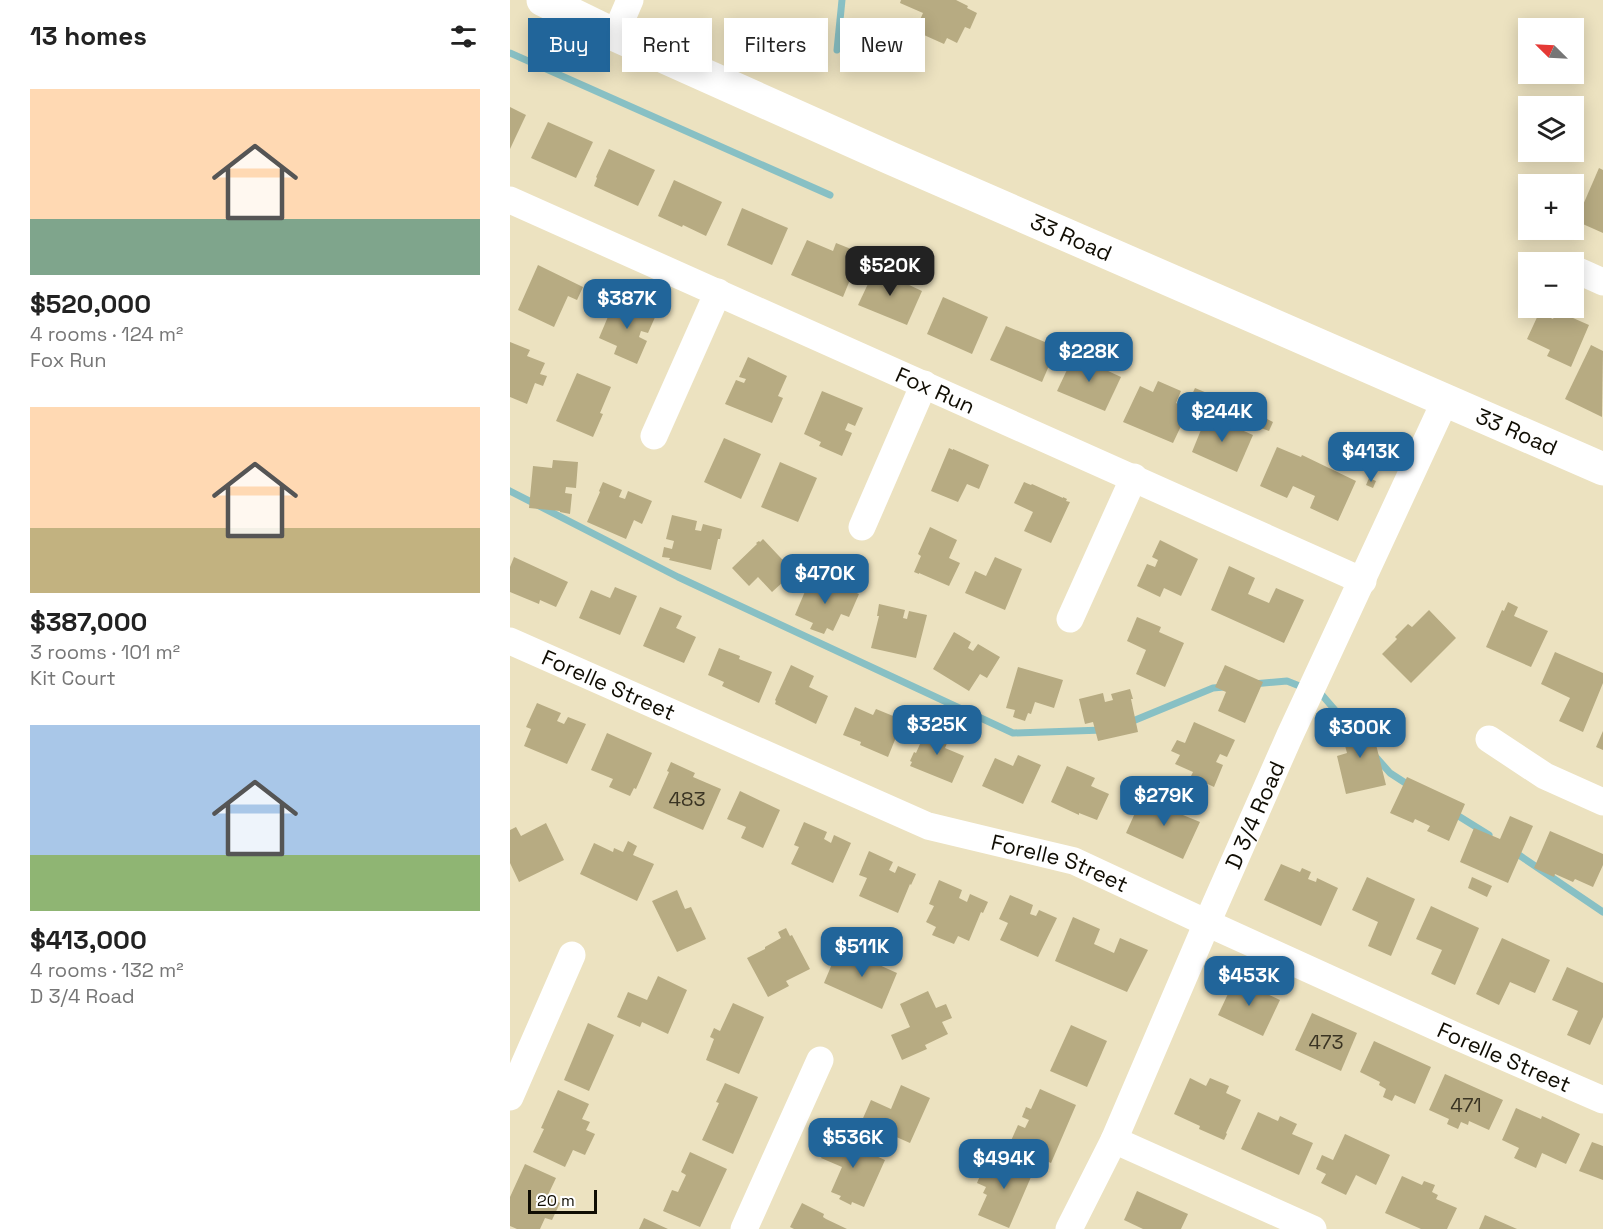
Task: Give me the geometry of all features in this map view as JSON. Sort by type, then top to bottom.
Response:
[{"type":"main road","name":"33 Road","points":[[543,0],[615,35],[912,167],[1603,469]]},
{"type":"street","points":[[615,35],[630,0]]},
{"type":"street","name":"Fox Run","points":[[511,203],[718,292],[1363,581]]},
{"type":"street","points":[[1584,273],[1603,282]]},
{"type":"street","points":[[654,436],[718,292]]},
{"type":"street","points":[[861,527],[924,384]]},
{"type":"street","name":"D 3/4 Road","points":[[1069,1229],[1114,1140],[1290,735],[1446,401]]},
{"type":"street","points":[[1070,619],[1134,477]]},
{"type":"street","name":"Forelle Street","points":[[510,641],[928,826],[1074,861],[1458,1037],[1603,1100]]},
{"type":"street","points":[[1489,739],[1545,776],[1603,802]]},
{"type":"street","points":[[510,1097],[572,955]]},
{"type":"street","points":[[744,1229],[820,1060]]},
{"type":"street","points":[[1114,1140],[1313,1229]]},
{"type":"building","points":[[901,0],[956,0],[977,13],[970,29],[965,27],[957,43],[947,38],[944,44],[925,35],[925,18],[921,18],[923,13],[900,3]]},
{"type":"building","points":[[510,107],[526,115],[510,149]]},
{"type":"building","points":[[548,122],[593,142],[576,178],[531,158]]},
{"type":"building","points":[[609,149],[655,170],[638,206],[594,186]]},
{"type":"building","points":[[1599,168],[1603,170],[1603,233],[1584,225],[1584,203]]},
{"type":"building","points":[[674,180],[722,202],[706,236],[658,216]]},
{"type":"building","points":[[742,208],[788,228],[772,265],[727,245]]},
{"type":"building","points":[[807,240],[833,251],[836,243],[861,253],[843,297],[791,275]]},
{"type":"building","points":[[538,265],[583,287],[577,300],[568,296],[554,327],[518,310]]},
{"type":"building","points":[[875,269],[922,291],[907,325],[858,305]]},
{"type":"building","points":[[943,297],[988,317],[972,354],[927,334]]},
{"type":"building","points":[[615,300],[656,315],[648,333],[641,331],[639,337],[647,341],[637,364],[614,354],[617,346],[599,338]]},
{"type":"building","points":[[1537,318],[1573,318],[1589,325],[1571,367],[1547,356],[1550,350],[1527,339]]},
{"type":"building","points":[[1006,326],[1057,347],[1042,382],[990,360]]},
{"type":"building","points":[[510,342],[530,350],[527,356],[545,363],[540,374],[547,376],[543,386],[535,383],[527,404],[510,397]]},
{"type":"building","points":[[1591,345],[1603,351],[1602,417],[1565,399]]},
{"type":"building","points":[[1074,355],[1121,377],[1105,411],[1057,391]]},
{"type":"building","points":[[748,357],[787,376],[778,396],[783,398],[772,423],[725,404],[736,380],[744,383],[746,379],[739,377]]},
{"type":"building","points":[[577,373],[611,387],[593,437],[556,421]]},
{"type":"building","points":[[1158,381],[1181,391],[1176,403],[1189,409],[1173,443],[1123,422],[1140,386],[1153,392]]},
{"type":"building","points":[[1195,388],[1207,393],[1201,406],[1189,401]]},
{"type":"building","points":[[822,391],[863,408],[855,426],[848,423],[845,430],[852,433],[842,456],[819,446],[821,442],[804,434]]},
{"type":"building","points":[[1207,415],[1253,435],[1237,472],[1192,452]]},
{"type":"building","points":[[1265,418],[1273,422],[1269,431],[1261,428]]},
{"type":"building","points":[[724,438],[761,454],[741,499],[704,482]]},
{"type":"building","points":[[1277,447],[1301,457],[1302,455],[1356,481],[1338,521],[1310,508],[1315,496],[1293,486],[1287,498],[1260,486]]},
{"type":"building","points":[[949,448],[989,465],[979,489],[967,484],[958,502],[931,491]]},
{"type":"building","points":[[553,460],[578,462],[576,488],[566,487],[565,493],[572,494],[570,514],[529,508],[533,466],[552,468]]},
{"type":"building","points":[[780,462],[817,478],[798,522],[761,507]]},
{"type":"building","points":[[1369,478],[1376,481],[1373,488],[1366,485]]},
{"type":"building","points":[[603,482],[622,490],[619,497],[625,499],[628,491],[652,501],[642,524],[634,520],[626,539],[587,522]]},
{"type":"building","points":[[1024,482],[1070,502],[1051,543],[1024,531],[1033,512],[1014,503]]},
{"type":"building","points":[[672,515],[697,521],[695,530],[701,531],[703,524],[722,529],[711,570],[662,557],[664,547],[672,549],[674,541],[666,539]]},
{"type":"building","points":[[930,527],[957,540],[949,558],[960,563],[949,586],[914,572],[921,556],[918,554]]},
{"type":"building","points":[[763,539],[794,572],[772,592],[758,577],[749,586],[732,568],[756,543]]},
{"type":"building","points":[[1160,540],[1198,559],[1181,596],[1164,588],[1160,597],[1137,586],[1147,564],[1155,567],[1158,560],[1152,557]]},
{"type":"building","points":[[514,557],[568,582],[556,607],[540,600],[539,604],[510,592],[510,567]]},
{"type":"building","points":[[995,557],[1022,569],[1005,610],[965,593],[975,571],[986,576]]},
{"type":"building","points":[[1229,566],[1255,578],[1248,594],[1269,603],[1276,588],[1304,600],[1284,643],[1211,610]]},
{"type":"building","points":[[812,575],[829,583],[826,589],[832,592],[836,584],[859,594],[849,617],[841,614],[833,631],[827,628],[824,634],[810,629],[813,623],[795,615]]},
{"type":"building","points":[[615,587],[637,596],[620,635],[579,618],[591,590],[610,598]]},
{"type":"building","points":[[1508,602],[1518,607],[1514,616],[1548,631],[1531,667],[1486,647],[1502,610],[1504,611]]},
{"type":"building","points":[[879,604],[905,610],[903,618],[907,619],[909,611],[927,615],[916,658],[871,648],[879,616],[877,616]]},
{"type":"building","points":[[660,607],[682,616],[676,628],[696,637],[684,663],[643,646]]},
{"type":"building","points":[[1429,610],[1456,638],[1411,683],[1382,654],[1408,624],[1412,627]]},
{"type":"building","points":[[1137,617],[1161,627],[1159,632],[1184,643],[1165,687],[1136,674],[1146,650],[1127,641]]},
{"type":"building","points":[[954,632],[971,642],[968,648],[973,651],[978,644],[1000,657],[987,678],[980,674],[969,691],[933,669]]},
{"type":"building","points":[[719,648],[772,672],[759,703],[722,686],[724,682],[708,675]]},
{"type":"building","points":[[1555,652],[1603,673],[1603,683],[1583,732],[1559,721],[1570,698],[1541,684]]},
{"type":"building","points":[[791,665],[814,676],[809,687],[828,696],[816,724],[775,704]]},
{"type":"building","points":[[1225,665],[1263,682],[1245,723],[1218,711],[1226,692],[1215,687]]},
{"type":"building","points":[[1018,667],[1063,680],[1054,708],[1035,702],[1031,714],[1028,713],[1025,721],[1013,717],[1015,710],[1006,708]]},
{"type":"building","points":[[1130,689],[1138,732],[1098,741],[1093,722],[1085,724],[1079,699],[1103,693],[1105,702],[1113,700],[1111,694]]},
{"type":"building","points":[[537,703],[561,713],[557,721],[564,724],[568,717],[586,724],[567,764],[524,746],[531,729],[526,727]]},
{"type":"building","points":[[855,707],[873,715],[876,709],[903,720],[888,757],[843,735]]},
{"type":"building","points":[[1370,720],[1386,785],[1346,794],[1337,756],[1347,753],[1340,727]]},
{"type":"building","points":[[1194,722],[1235,740],[1227,757],[1220,754],[1216,762],[1223,765],[1214,787],[1191,776],[1193,772],[1175,764],[1180,755],[1171,751],[1177,740],[1185,743]]},
{"type":"building","points":[[928,726],[950,736],[945,748],[964,756],[952,783],[910,766],[914,752],[916,753]]},
{"type":"building","points":[[1603,731],[1603,750],[1596,747]]},
{"type":"building","points":[[607,733],[652,753],[636,789],[634,788],[630,796],[609,787],[613,779],[591,770]]},
{"type":"building","points":[[1018,755],[1041,765],[1023,804],[982,786],[995,758],[1013,766]]},
{"type":"building","points":[[671,762],[695,773],[693,777],[721,789],[703,830],[653,808]]},
{"type":"building","points":[[1067,766],[1095,778],[1091,786],[1109,794],[1097,820],[1079,813],[1079,815],[1051,802]]},
{"type":"building","points":[[1407,777],[1465,804],[1449,841],[1427,831],[1430,826],[1415,819],[1413,823],[1390,813]]},
{"type":"building","points":[[740,791],[780,810],[763,848],[741,838],[746,827],[727,819]]},
{"type":"building","points":[[1165,796],[1182,804],[1178,813],[1200,822],[1183,859],[1126,833],[1140,802],[1159,810]]},
{"type":"building","points":[[1510,816],[1533,826],[1508,883],[1460,862],[1474,828],[1500,839]]},
{"type":"building","points":[[804,822],[827,832],[824,839],[831,843],[834,835],[851,843],[833,883],[791,864],[799,847],[794,845]]},
{"type":"building","points":[[546,823],[564,860],[519,882],[510,863],[510,830],[516,827],[521,836]]},
{"type":"building","points":[[1550,831],[1603,854],[1603,865],[1593,887],[1575,879],[1573,882],[1555,874],[1554,877],[1534,868]]},
{"type":"building","points":[[628,841],[637,846],[633,855],[654,864],[637,901],[580,874],[594,843],[613,852],[614,848],[623,852]]},
{"type":"building","points":[[869,851],[893,862],[889,870],[895,873],[898,866],[916,874],[898,913],[859,896],[867,878],[859,875]]},
{"type":"building","points":[[1281,864],[1300,872],[1302,868],[1311,872],[1308,879],[1316,882],[1317,878],[1338,888],[1321,926],[1264,900]]},
{"type":"building","points":[[1367,877],[1415,899],[1391,956],[1368,946],[1378,922],[1352,910]]},
{"type":"building","points":[[1472,877],[1492,886],[1487,897],[1468,888]]},
{"type":"building","points":[[939,880],[962,890],[959,898],[967,902],[970,894],[988,902],[983,913],[981,912],[969,941],[958,936],[954,944],[932,935],[936,927],[926,922],[934,906],[929,904]]},
{"type":"building","points":[[677,890],[685,909],[691,907],[706,939],[677,952],[652,901]]},
{"type":"building","points":[[1010,895],[1033,905],[1030,914],[1036,916],[1039,910],[1057,918],[1038,957],[1000,940],[1008,923],[999,919]]},
{"type":"building","points":[[1431,906],[1479,928],[1455,985],[1431,974],[1442,950],[1416,939]]},
{"type":"building","points":[[1073,917],[1100,929],[1094,944],[1114,953],[1120,938],[1148,950],[1127,992],[1055,961]]},
{"type":"building","points":[[786,928],[810,969],[786,981],[789,986],[768,997],[747,958],[781,938],[778,932]]},
{"type":"building","points":[[1502,938],[1550,960],[1535,993],[1510,982],[1499,1005],[1476,994]]},
{"type":"building","points":[[863,948],[880,956],[877,964],[897,973],[882,1009],[824,983],[837,952],[857,961]]},
{"type":"building","points":[[1567,967],[1603,983],[1603,1017],[1590,1045],[1567,1035],[1578,1011],[1552,1000]]},
{"type":"building","points":[[658,976],[687,990],[668,1034],[642,1022],[640,1027],[617,1017],[628,992],[647,1000]]},
{"type":"building","points":[[1235,979],[1280,1000],[1263,1036],[1218,1015]]},
{"type":"building","points":[[928,991],[936,1008],[946,1004],[952,1018],[942,1022],[948,1034],[925,1045],[927,1049],[902,1060],[891,1035],[910,1027],[900,1004]]},
{"type":"building","points":[[733,1003],[764,1017],[739,1074],[706,1060],[714,1039],[710,1037],[714,1028],[720,1031]]},
{"type":"building","points":[[1312,1013],[1357,1033],[1341,1071],[1295,1050]]},
{"type":"building","points":[[588,1023],[614,1035],[589,1091],[564,1080]]},
{"type":"building","points":[[1071,1025],[1107,1041],[1087,1087],[1050,1071]]},
{"type":"building","points":[[1374,1041],[1431,1067],[1415,1104],[1395,1095],[1392,1101],[1383,1097],[1386,1089],[1379,1085],[1380,1082],[1360,1072]]},
{"type":"building","points":[[1445,1074],[1503,1100],[1489,1130],[1469,1121],[1468,1125],[1461,1122],[1458,1129],[1447,1124],[1449,1119],[1429,1110]]},
{"type":"building","points":[[1190,1078],[1206,1086],[1210,1078],[1229,1086],[1226,1093],[1241,1100],[1224,1140],[1174,1114]]},
{"type":"building","points":[[725,1083],[758,1097],[733,1154],[702,1140],[719,1103],[716,1102]]},
{"type":"building","points":[[901,1085],[930,1098],[910,1143],[885,1132],[883,1135],[860,1125],[871,1100],[891,1109]]},
{"type":"building","points":[[1040,1089],[1076,1105],[1051,1163],[1010,1143],[1018,1125],[1025,1128],[1029,1120],[1022,1117],[1026,1107],[1031,1109]]},
{"type":"building","points":[[558,1090],[589,1104],[582,1119],[590,1122],[586,1130],[595,1134],[585,1155],[573,1150],[565,1167],[533,1152]]},
{"type":"building","points":[[1516,1108],[1541,1119],[1542,1116],[1580,1134],[1566,1164],[1542,1153],[1536,1168],[1514,1158],[1519,1148],[1502,1140]]},
{"type":"building","points":[[1258,1112],[1278,1121],[1280,1116],[1297,1124],[1292,1134],[1313,1143],[1299,1175],[1241,1149]]},
{"type":"building","points":[[848,1131],[860,1136],[856,1147],[885,1160],[864,1207],[852,1202],[851,1205],[839,1199],[841,1196],[831,1192],[842,1167],[821,1158],[832,1135],[844,1140]]},
{"type":"building","points":[[1345,1134],[1390,1155],[1376,1185],[1356,1175],[1346,1195],[1321,1183],[1326,1174],[1316,1169],[1322,1155],[1333,1160]]},
{"type":"building","points":[[1592,1142],[1603,1146],[1603,1180],[1579,1171]]},
{"type":"building","points":[[690,1152],[727,1169],[700,1227],[663,1211],[672,1190],[678,1192],[686,1175],[681,1172]]},
{"type":"building","points":[[998,1154],[1034,1170],[1009,1228],[978,1215],[987,1195],[983,1193],[986,1187],[977,1183],[982,1171],[989,1174]]},
{"type":"building","points":[[525,1164],[556,1178],[547,1197],[560,1203],[552,1220],[545,1218],[540,1229],[517,1229],[510,1226],[510,1197]]},
{"type":"building","points":[[1402,1176],[1422,1185],[1424,1181],[1435,1185],[1432,1192],[1438,1195],[1436,1199],[1457,1208],[1447,1229],[1421,1229],[1385,1213]]},
{"type":"building","points":[[1137,1191],[1188,1214],[1181,1229],[1143,1229],[1124,1220]]},
{"type":"building","points":[[802,1203],[824,1214],[823,1217],[826,1219],[847,1229],[794,1229],[790,1227]]},
{"type":"building","points":[[1485,1215],[1517,1229],[1479,1229]]},
{"type":"building","points":[[644,1218],[668,1229],[639,1229]]},
{"type":"waterway","points":[[837,50],[842,0]]},
{"type":"waterway","points":[[510,53],[830,195]]},
{"type":"waterway","points":[[510,491],[678,577],[1013,733],[1103,730]]},
{"type":"waterway","points":[[1253,684],[1287,681],[1307,689]]},
{"type":"waterway","points":[[1128,723],[1213,688],[1224,687]]},
{"type":"waterway","points":[[1317,693],[1322,695],[1354,732]]},
{"type":"waterway","points":[[1375,756],[1390,773],[1410,786]]},
{"type":"waterway","points":[[1452,812],[1489,835]]},
{"type":"waterway","points":[[1513,851],[1603,912]]}]
